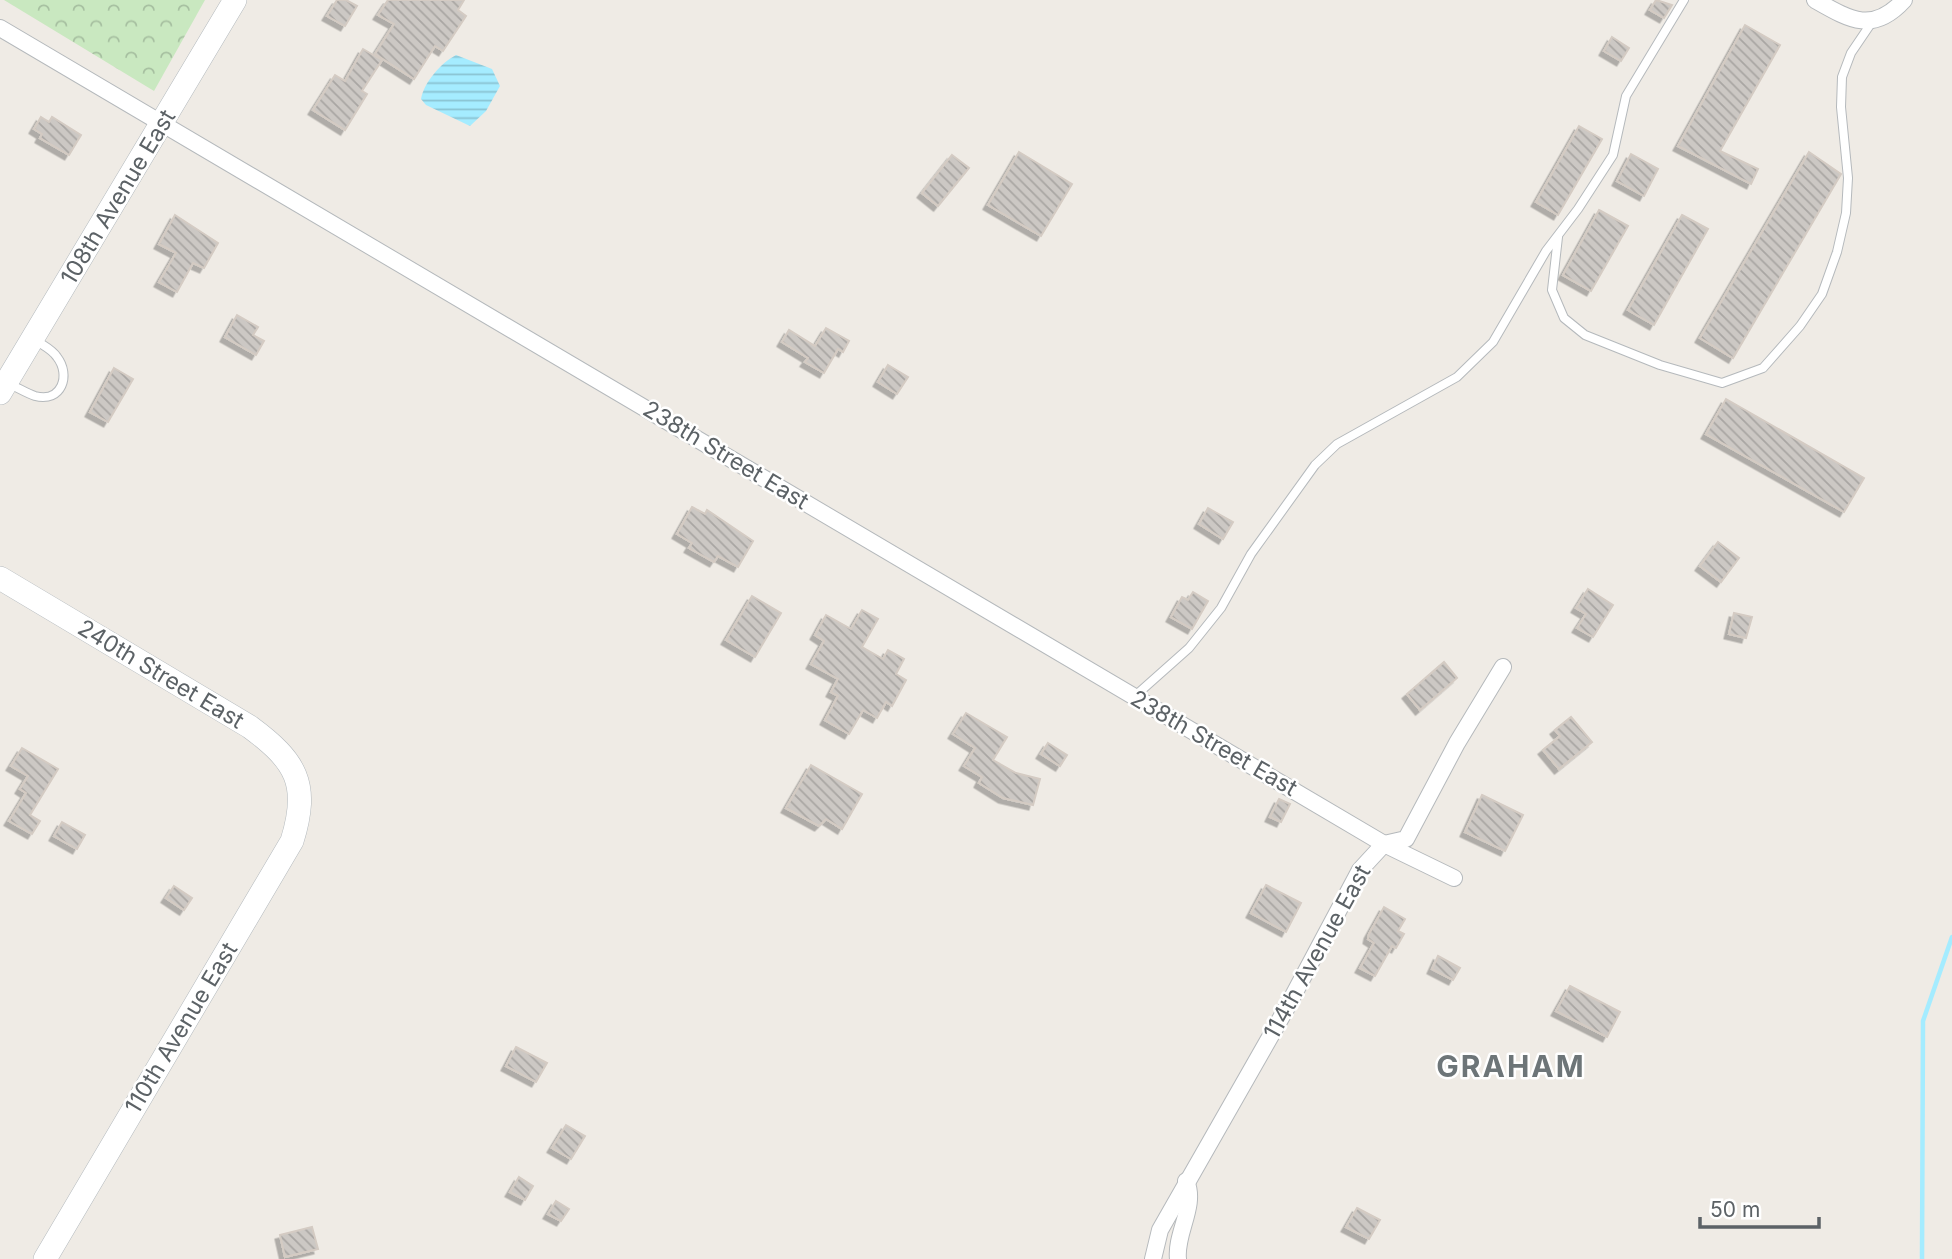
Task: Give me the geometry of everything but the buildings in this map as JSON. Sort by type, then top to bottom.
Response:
[{"type":"street","name":"108th Avenue East","points":[[3,388],[235,0]]},
{"type":"street","points":[[1815,0],[1844,16],[1872,22],[1895,10],[1904,0]]},
{"type":"street","name":"238th Street East","points":[[0,27],[1384,844],[1454,878]]},
{"type":"street","name":"240th Street East","points":[[0,578],[250,727],[285,756],[299,779],[300,791]]},
{"type":"street","name":"114th Avenue East","points":[[1153,1259],[1160,1230],[1186,1181],[1286,1009],[1360,870],[1384,844],[1406,839],[1457,743],[1503,667]]},
{"type":"street","name":"110th Avenue East","points":[[45,1259],[292,841],[298,822],[300,791]]},
{"type":"street","points":[[1178,1259],[1179,1234],[1189,1206],[1190,1189],[1186,1181]]},
{"type":"lane","points":[[1135,696],[1189,648],[1221,608],[1251,554],[1315,465],[1337,444],[1457,377],[1478,360],[1493,342],[1524,285],[1613,155],[1626,96],[1684,0]]},
{"type":"lane","points":[[1558,235],[1552,290],[1564,318],[1573,328],[1613,348],[1707,380],[1722,383],[1763,368],[1800,326],[1822,294],[1837,252],[1846,213],[1849,178],[1841,107],[1842,77],[1852,53],[1872,22]]},
{"type":"lane","points":[[3,388],[47,397],[63,385],[65,374],[55,354],[33,338]]},
{"type":"green space","points":[[4,0],[205,0],[154,91]]},
{"type":"water","points":[[456,55],[492,69],[500,86],[486,111],[470,126],[426,105],[421,99],[434,74]]},
{"type":"waterway","points":[[1922,1259],[1923,1021],[1952,937]]},
{"type":"district","name":"GRAHAM","points":[[1511,1066]]}]
